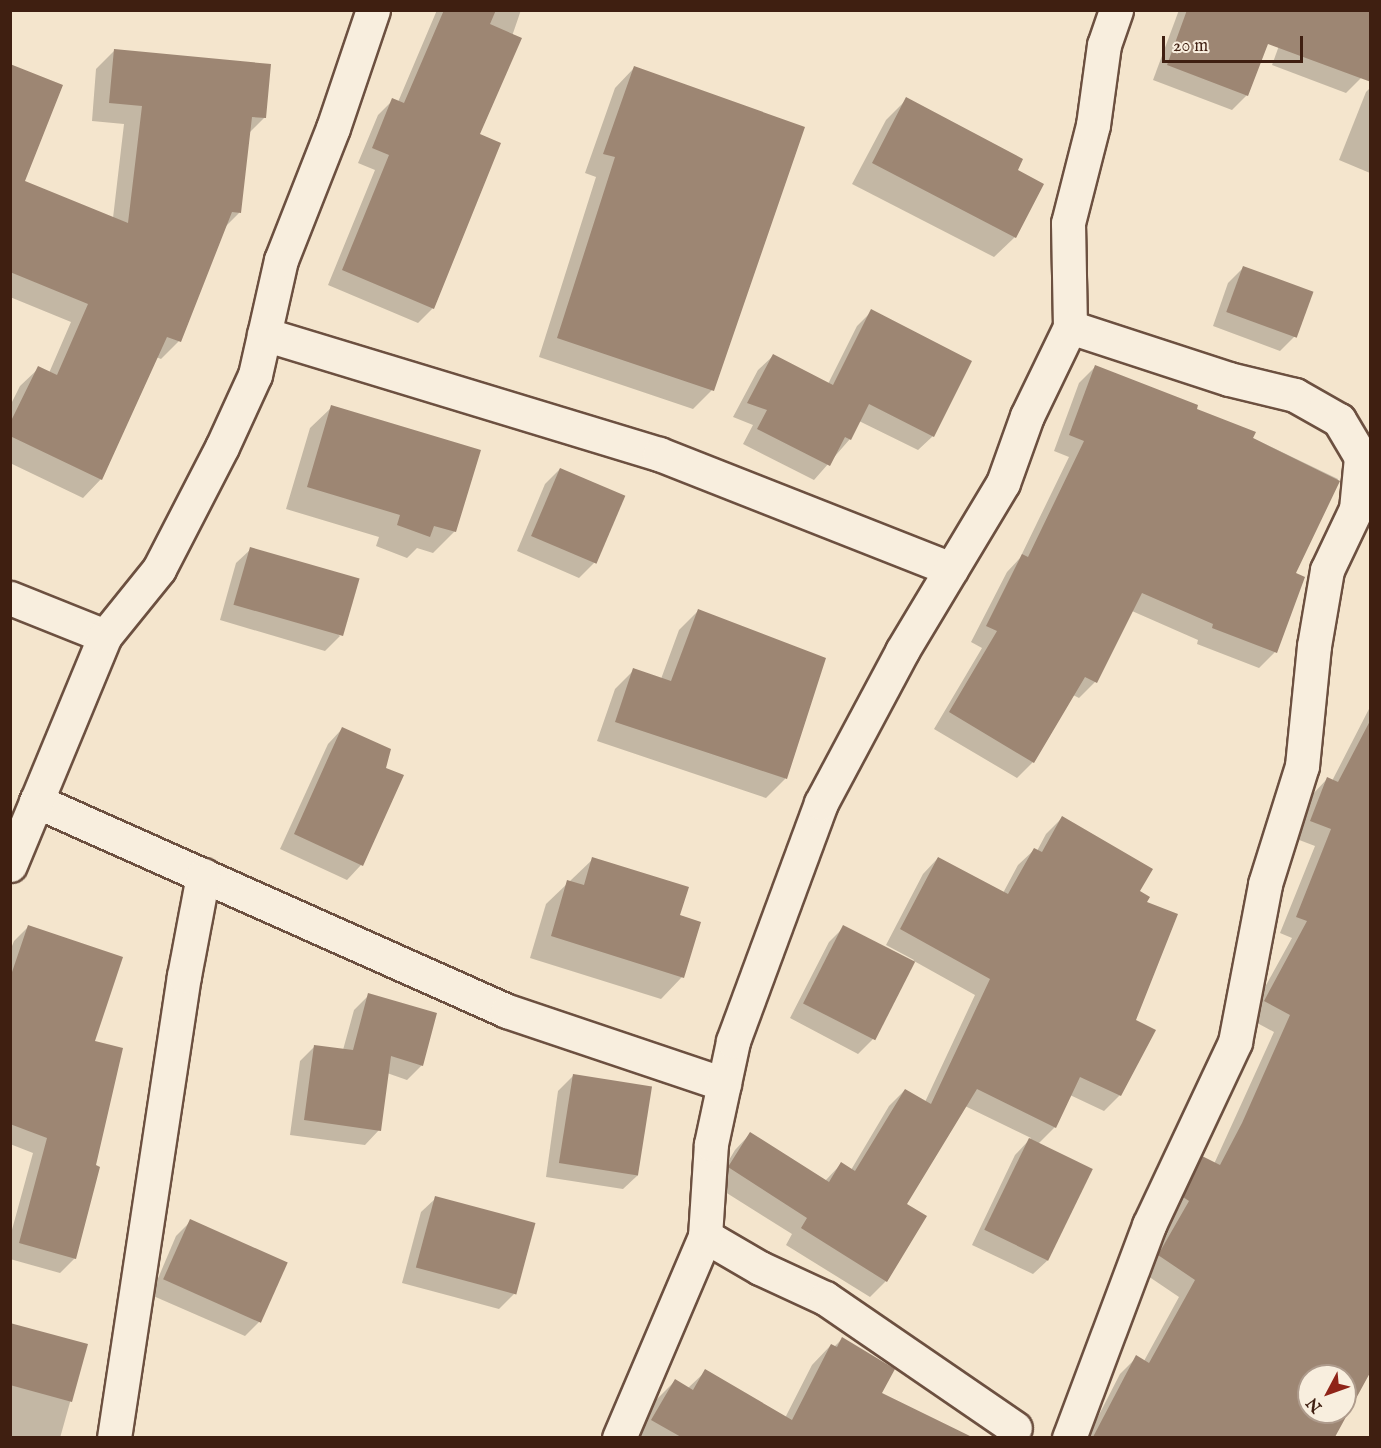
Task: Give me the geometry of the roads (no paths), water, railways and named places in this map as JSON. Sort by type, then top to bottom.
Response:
[{"type":"street","points":[[10,865],[105,636],[159,569],[222,447],[255,375],[281,260],[333,128],[373,10]]},
{"type":"street","points":[[619,1437],[705,1236],[711,1144],[733,1041],[821,803],[902,651],[1002,483],[1027,416],[1070,327],[1068,223],[1093,125],[1104,45],[1116,10]]},
{"type":"street","points":[[1069,1437],[1149,1224],[1236,1042],[1265,884],[1302,765],[1314,646],[1327,570],[1356,508],[1361,457],[1339,420],[1295,395],[1229,380],[1070,327]]},
{"type":"street","points":[[264,334],[659,453],[951,569]]},
{"type":"street","points":[[10,598],[105,636]]},
{"type":"street","points":[[36,801],[507,1011],[724,1084]]},
{"type":"street","points":[[114,1437],[184,976],[203,875]]},
{"type":"street","points":[[705,1236],[760,1268],[825,1298],[1015,1428]]}]
